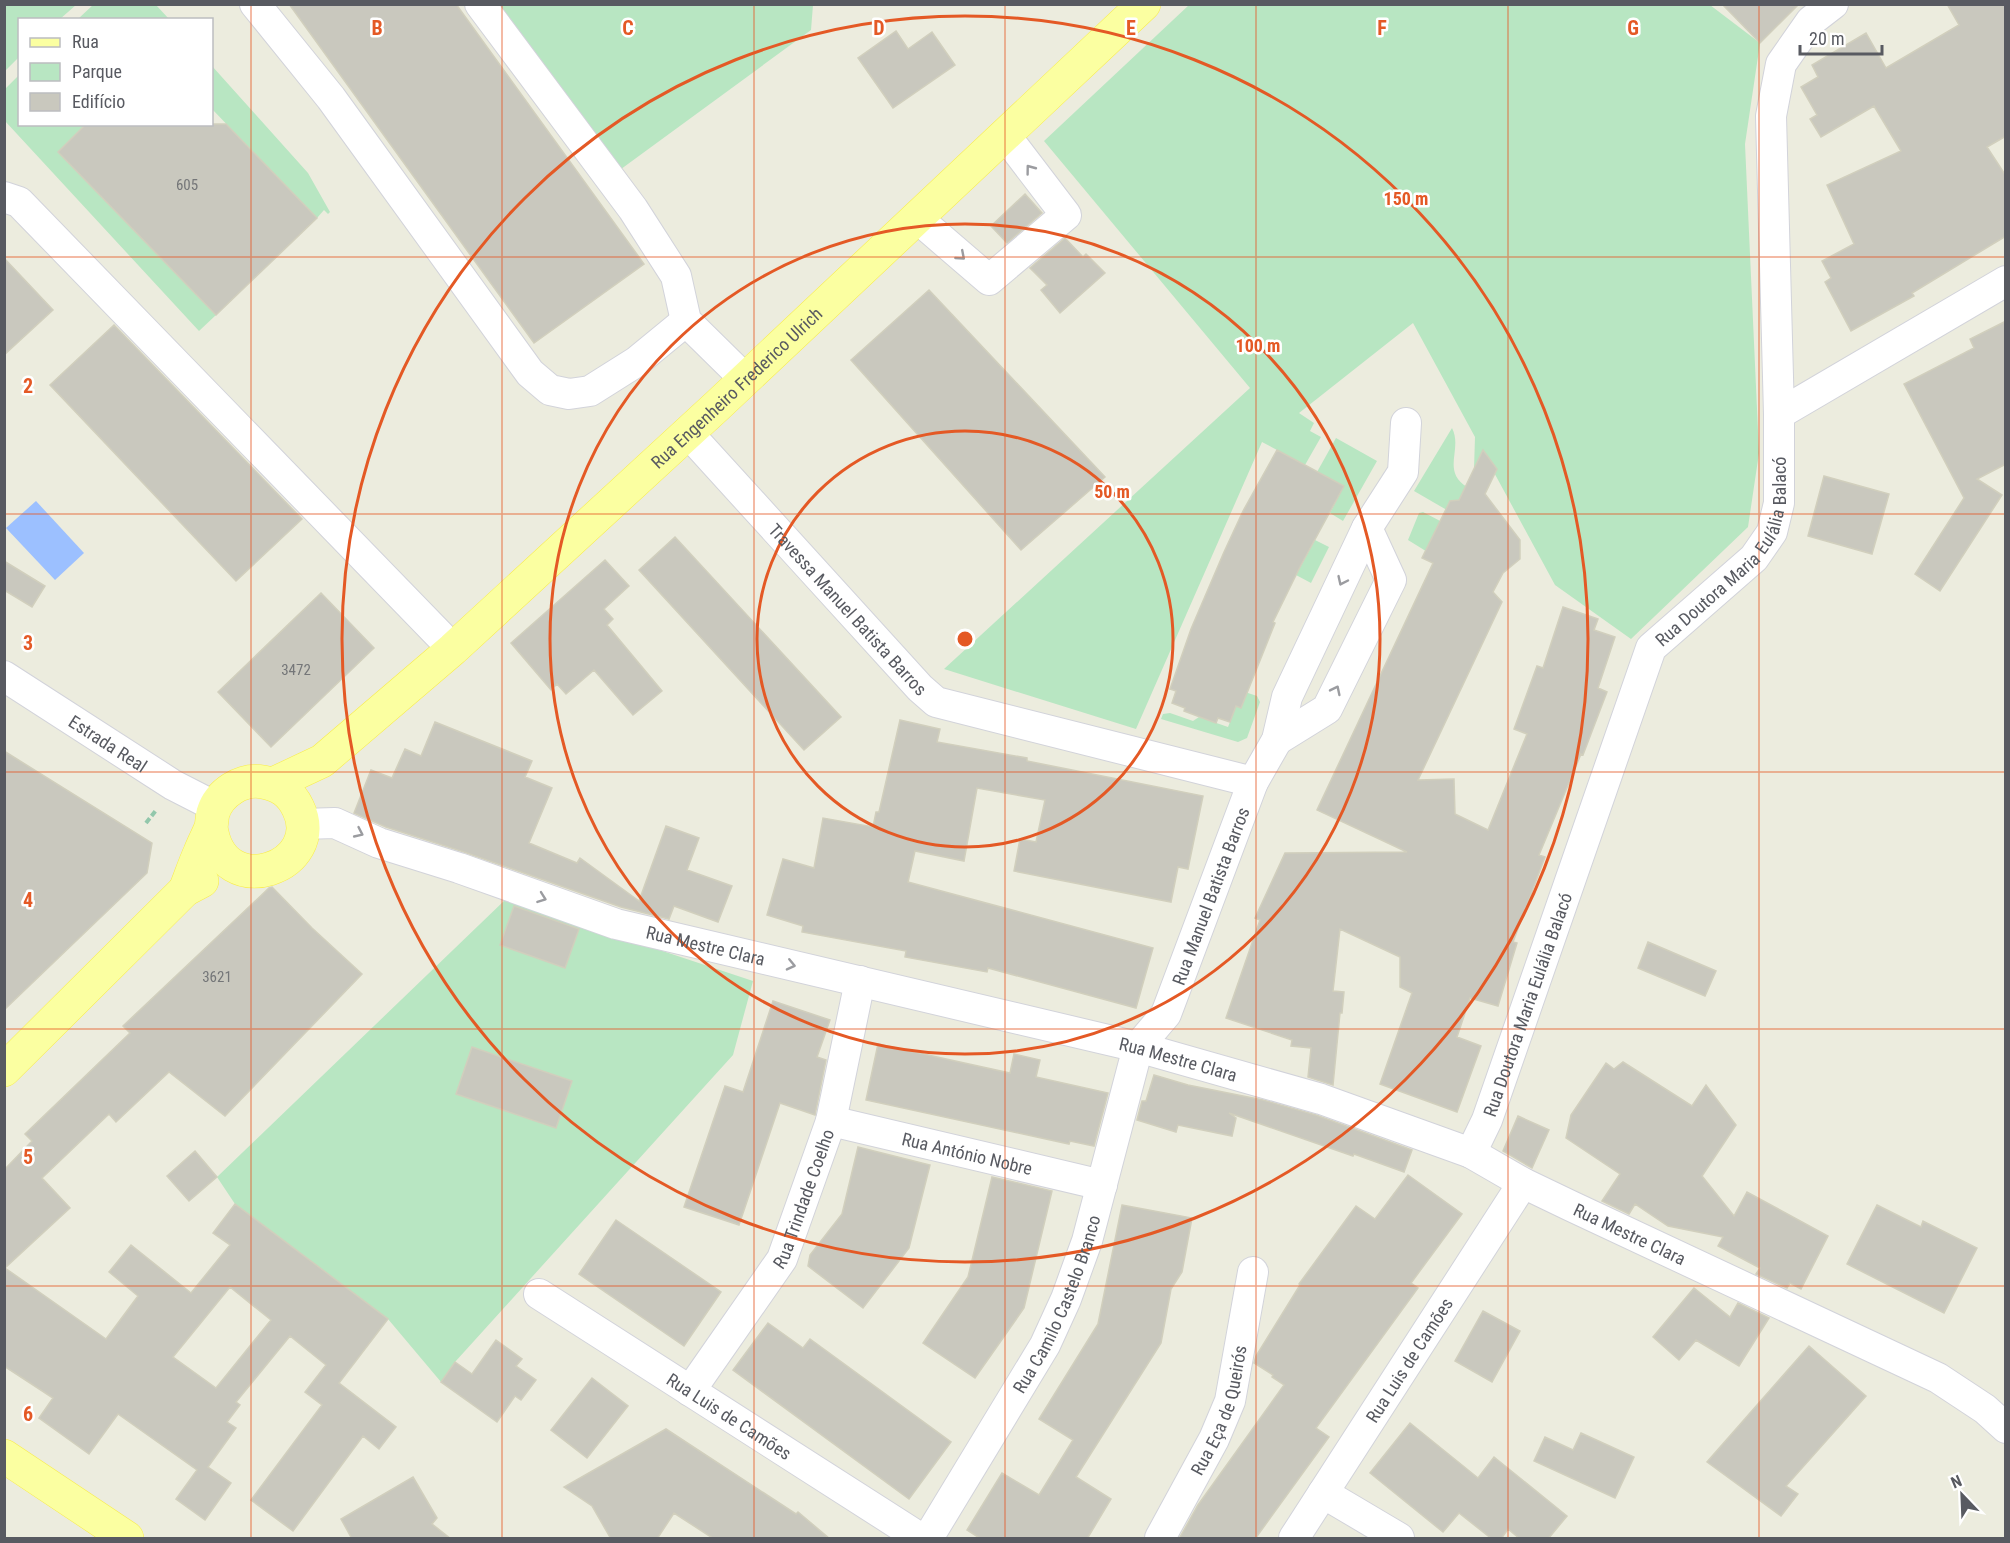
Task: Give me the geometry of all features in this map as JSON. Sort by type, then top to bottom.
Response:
[{"type":"main road","name":"Rua Engenheiro Frederico Ulrich","points":[[184,890],[220,799],[231,789],[244,783],[258,781],[273,784],[322,761],[453,649],[745,380],[1144,4]]},
{"type":"main road","name":"Rua Engenheiro Frederico Ulrich","points":[[4,1070],[184,890],[234,866],[246,871],[261,872],[286,861],[301,838],[301,817],[322,761]]},
{"type":"main road","points":[[273,784],[284,790],[294,800],[301,817]]},
{"type":"main road","points":[[214,817],[213,838],[217,849],[224,859],[234,866]]},
{"type":"main road","points":[[4,1456],[127,1539]]},
{"type":"street","points":[[255,4],[331,98],[531,373],[550,390],[569,394],[590,391],[636,362],[686,321]]},
{"type":"street","points":[[480,4],[633,209],[676,276],[686,321],[745,380]]},
{"type":"street","name":"Rua Doutora Maria Eulália Balacó","points":[[1471,1153],[1487,1120],[1651,648],[1754,558],[1772,532],[1779,503],[1779,414],[1771,116],[1780,64],[1811,21],[1833,4]]},
{"type":"street","points":[[917,218],[989,280],[1066,215],[1005,135]]},
{"type":"street","points":[[4,197],[19,202],[453,649]]},
{"type":"street","points":[[1779,414],[2006,281]]},
{"type":"street","name":"Rua Manuel Batista Barros","points":[[1138,1047],[1166,1014],[1253,783],[1277,740],[1287,697],[1367,528],[1403,472],[1406,423]]},
{"type":"street","name":"Travessa Manuel Batista Barros","points":[[688,433],[920,688],[936,702],[1253,783]]},
{"type":"street","name":"Rua Manuel Batista Barros","points":[[1277,740],[1327,709],[1391,580],[1367,528]]},
{"type":"street","name":"Estrada Real","points":[[4,676],[173,785],[214,817]]},
{"type":"street","name":"Rua Mestre Clara","points":[[301,817],[335,823],[379,843],[459,868],[616,924],[1138,1047],[1322,1099],[1471,1153],[1523,1183],[1763,1298],[1938,1378],[1985,1409],[2006,1428]]},
{"type":"street","name":"Rua Trindade Coelho","points":[[690,1391],[782,1259],[831,1121],[860,981]]},
{"type":"street","name":"Rua Camilo Castelo Branco","points":[[928,1539],[1045,1345],[1066,1299],[1087,1240],[1138,1047]]},
{"type":"street","name":"Rua António Nobre","points":[[831,1121],[1102,1185]]},
{"type":"street","name":"Rua Luis de Camões","points":[[1294,1539],[1523,1183]]},
{"type":"street","name":"Rua Eça de Queirós","points":[[1160,1539],[1214,1439],[1230,1401],[1253,1272]]},
{"type":"street","name":"Rua Luis de Camões","points":[[539,1294],[921,1539]]},
{"type":"street","points":[[1323,1493],[1399,1539]]},
{"type":"green space","points":[[5,4],[76,4],[61,18],[18,18],[18,58],[5,71]]},
{"type":"green space","points":[[94,4],[156,5],[168,18],[79,18]]},
{"type":"green space","points":[[494,5],[813,5],[811,30],[617,172]]},
{"type":"green space","points":[[1189,5],[1710,5],[1760,43],[1745,144],[1759,453],[1748,527],[1631,639],[1555,585],[1484,454],[1475,471],[1475,437],[1413,323],[1299,413],[1314,423],[1310,431],[1321,437],[1305,465],[1262,442],[1136,729],[944,669],[1250,388],[1044,141]]},
{"type":"green space","points":[[213,67],[308,173],[330,212],[328,214],[324,210],[317,218],[213,110]]},
{"type":"green space","points":[[18,76],[18,126],[85,126],[58,152],[216,315],[199,331],[5,121],[5,89]]},
{"type":"green space","points":[[1452,428],[1455,436],[1455,474],[1459,481],[1467,487],[1452,513],[1414,491]]},
{"type":"green space","points":[[1336,438],[1377,461],[1343,521],[1330,513],[1344,486],[1317,472]]},
{"type":"green space","points":[[1423,512],[1444,523],[1429,553],[1408,540],[1419,513]]},
{"type":"green space","points":[[1315,540],[1329,547],[1311,583],[1296,575]]},
{"type":"green space","points":[[1242,691],[1257,696],[1260,702],[1247,738],[1238,742],[1161,719],[1163,714],[1170,713],[1193,721],[1199,717],[1228,727]]},
{"type":"green space","points":[[506,899],[753,981],[733,1055],[455,1362],[441,1382],[388,1319],[235,1204],[217,1177]]},
{"type":"water","points":[[36,501],[84,553],[55,580],[6,528]]},
{"type":"building","points":[[289,4],[456,4],[644,264],[534,343]]},
{"type":"building","points":[[1722,4],[1799,4],[1760,43]]},
{"type":"building","points":[[1947,4],[2006,4],[2006,136],[1987,147],[2006,176],[2006,236],[1912,293],[1914,296],[1851,331],[1825,282],[1831,278],[1822,261],[1854,244],[1827,185],[1901,151],[1874,106],[1821,137],[1810,119],[1817,115],[1801,87],[1818,77],[1812,65],[1866,33],[1886,68],[1959,25]]},
{"type":"building","points":[[896,31],[908,49],[932,32],[955,65],[893,108],[858,58]]},
{"type":"building","points":[[213,124],[226,124],[317,218],[216,315],[58,152],[84,126],[213,126]]},
{"type":"building","points":[[1025,194],[1042,213],[1007,243],[991,226]]},
{"type":"building","points":[[1065,238],[1083,257],[1086,254],[1105,273],[1060,313],[1041,290],[1047,285],[1030,268]]},
{"type":"building","points":[[4,258],[53,310],[4,355]]},
{"type":"building","points":[[929,290],[1105,477],[1021,550],[851,360]]},
{"type":"building","points":[[2006,321],[2006,464],[1977,479],[2002,495],[1940,591],[1915,574],[1964,498],[1904,384],[1974,348],[1970,339]]},
{"type":"building","points":[[114,325],[302,519],[236,581],[50,385]]},
{"type":"building","points":[[1277,450],[1344,486],[1273,622],[1275,623],[1241,708],[1236,706],[1230,722],[1218,718],[1216,723],[1184,711],[1185,708],[1172,703],[1176,691],[1170,689],[1191,629],[1224,552],[1243,511]]},
{"type":"building","points":[[1483,450],[1497,469],[1485,494],[1520,540],[1520,559],[1503,573],[1493,592],[1502,602],[1418,780],[1454,779],[1455,814],[1488,830],[1527,734],[1514,729],[1537,666],[1543,668],[1563,607],[1598,619],[1594,630],[1615,637],[1598,688],[1607,692],[1583,755],[1581,754],[1539,855],[1545,857],[1513,942],[1517,943],[1498,1006],[1470,998],[1457,1037],[1481,1046],[1457,1112],[1380,1084],[1412,993],[1400,987],[1400,957],[1340,929],[1333,991],[1344,992],[1333,1085],[1308,1077],[1311,1048],[1291,1046],[1292,1040],[1226,1018],[1260,920],[1255,918],[1285,853],[1407,852],[1317,810],[1433,563],[1422,558],[1450,501],[1459,500]]},
{"type":"building","points":[[1824,476],[1889,494],[1872,554],[1808,536]]},
{"type":"building","points":[[675,537],[841,717],[804,750],[639,570]]},
{"type":"building","points":[[605,560],[629,586],[604,609],[613,619],[607,625],[662,691],[633,715],[594,670],[566,694],[557,684],[551,690],[511,643]]},
{"type":"building","points":[[4,561],[45,586],[32,607],[4,590]]},
{"type":"building","points":[[321,593],[374,648],[271,747],[218,692]]},
{"type":"building","points":[[900,720],[940,729],[937,742],[1027,758],[1027,761],[1203,796],[1188,869],[1178,867],[1171,902],[1014,871],[1020,839],[1036,842],[1045,800],[977,788],[964,861],[915,851],[908,882],[1153,948],[1136,1008],[988,968],[987,972],[905,957],[906,951],[802,932],[803,926],[767,915],[783,859],[814,868],[823,818],[873,827],[876,812],[879,812]]},
{"type":"building","points":[[435,722],[532,761],[525,777],[552,788],[529,843],[577,863],[580,858],[639,901],[666,826],[699,838],[687,870],[732,886],[718,922],[674,906],[669,919],[621,907],[386,827],[354,813],[371,770],[392,778],[405,749],[421,756]]},
{"type":"building","points":[[4,751],[152,843],[147,873],[4,1010]]},
{"type":"building","points":[[272,887],[362,974],[225,1116],[169,1072],[116,1122],[109,1114],[42,1178],[70,1208],[5,1268],[106,1339],[138,1296],[109,1272],[131,1245],[191,1293],[230,1245],[213,1233],[235,1204],[388,1319],[339,1383],[396,1427],[379,1449],[363,1436],[293,1531],[251,1500],[322,1405],[305,1392],[326,1365],[290,1336],[236,1402],[240,1405],[227,1422],[236,1428],[208,1467],[231,1483],[205,1520],[176,1499],[197,1470],[118,1414],[89,1454],[39,1418],[53,1398],[4,1366],[4,1170],[32,1141],[25,1134],[130,1033],[123,1026]],"holes":[[[230,1287],[271,1320],[216,1388],[173,1357]]]},
{"type":"building","points":[[514,906],[579,929],[565,968],[500,945]]},
{"type":"building","points":[[1648,942],[1716,971],[1705,996],[1638,968]]},
{"type":"building","points":[[773,1001],[830,1020],[817,1057],[826,1060],[815,1115],[780,1103],[739,1225],[684,1207],[725,1086],[743,1092]]},
{"type":"building","points":[[878,1044],[1010,1073],[1014,1054],[1040,1060],[1036,1077],[1108,1093],[1094,1146],[1070,1141],[1069,1144],[866,1100]]},
{"type":"building","points":[[472,1047],[572,1081],[556,1128],[456,1094]]},
{"type":"building","points":[[1623,1062],[1692,1106],[1706,1085],[1736,1125],[1702,1176],[1734,1216],[1747,1192],[1828,1236],[1801,1289],[1790,1283],[1787,1288],[1756,1274],[1760,1268],[1718,1246],[1723,1237],[1668,1226],[1635,1204],[1629,1214],[1602,1201],[1620,1174],[1566,1138],[1571,1115],[1606,1063],[1614,1069]]},
{"type":"building","points":[[1154,1075],[1188,1085],[1263,1100],[1316,1115],[1412,1150],[1404,1172],[1229,1113],[1236,1118],[1232,1136],[1178,1125],[1176,1132],[1137,1120],[1142,1101],[1146,1101]]},
{"type":"building","points":[[1518,1116],[1549,1130],[1532,1168],[1503,1151]]},
{"type":"building","points":[[858,1147],[930,1165],[909,1248],[863,1308],[808,1266],[810,1255],[842,1214]]},
{"type":"building","points":[[195,1151],[217,1177],[189,1201],[167,1176]]},
{"type":"building","points":[[1408,1175],[1462,1214],[1411,1283],[1418,1288],[1316,1428],[1329,1437],[1255,1539],[1179,1539],[1198,1505],[1284,1385],[1254,1363],[1299,1284],[1356,1206],[1375,1219]]},
{"type":"building","points":[[992,1177],[1052,1191],[1024,1308],[975,1378],[923,1343],[968,1277]]},
{"type":"building","points":[[1122,1205],[1192,1218],[1182,1272],[1171,1289],[1161,1343],[1076,1477],[1111,1499],[1087,1539],[981,1539],[967,1530],[1002,1473],[1039,1495],[1073,1440],[1039,1419],[1098,1324]]},
{"type":"building","points":[[1877,1205],[1921,1227],[1923,1221],[1977,1248],[1944,1313],[1847,1264]]},
{"type":"building","points":[[616,1220],[721,1292],[684,1346],[579,1274]]},
{"type":"building","points":[[1694,1288],[1730,1317],[1738,1303],[1769,1318],[1739,1366],[1696,1340],[1679,1360],[1653,1337]]},
{"type":"building","points":[[1483,1311],[1520,1331],[1492,1382],[1455,1361]]},
{"type":"building","points":[[768,1323],[803,1348],[810,1339],[951,1442],[909,1499],[733,1370]]},
{"type":"building","points":[[496,1340],[522,1359],[516,1366],[536,1380],[521,1400],[515,1396],[497,1422],[441,1382],[455,1362],[472,1374]]},
{"type":"building","points":[[1809,1346],[1866,1396],[1786,1486],[1798,1494],[1781,1516],[1707,1462]]},
{"type":"building","points":[[592,1378],[628,1406],[587,1458],[551,1430]]},
{"type":"building","points":[[1410,1423],[1478,1478],[1494,1457],[1567,1516],[1548,1539],[1520,1539],[1508,1529],[1501,1539],[1492,1539],[1459,1513],[1443,1532],[1370,1473]]},
{"type":"building","points":[[666,1429],[796,1514],[798,1512],[830,1539],[714,1539],[674,1513],[657,1539],[611,1539],[592,1506],[564,1487]]},
{"type":"building","points":[[1581,1433],[1634,1457],[1615,1498],[1534,1461],[1545,1437],[1573,1450]]},
{"type":"building","points":[[413,1477],[437,1518],[432,1524],[451,1539],[352,1539],[341,1519]]}]
